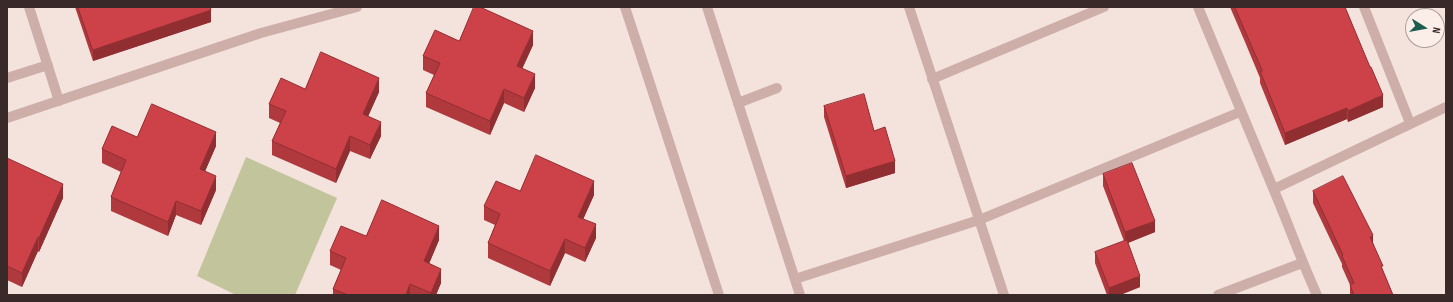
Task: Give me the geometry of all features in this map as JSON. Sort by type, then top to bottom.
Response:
[{"type":"street","points":[[29,7],[59,101]]},
{"type":"street","points":[[7,118],[261,33],[358,7]]},
{"type":"street","points":[[625,7],[719,295]]},
{"type":"street","points":[[707,7],[800,295]]},
{"type":"street","points":[[909,7],[1004,295]]},
{"type":"street","points":[[932,79],[1104,7]]},
{"type":"street","points":[[1198,7],[1240,112],[1274,189],[1302,263],[1317,295]]},
{"type":"street","points":[[1364,7],[1410,123]]},
{"type":"street","points":[[7,78],[48,65]]},
{"type":"street","points":[[738,103],[777,88]]},
{"type":"street","points":[[1274,189],[1446,107]]},
{"type":"street","points":[[795,279],[979,220],[1240,112]]},
{"type":"street","points":[[1218,295],[1302,263]]},
{"type":"green space","points":[[246,157],[337,198],[295,295],[236,295],[197,276]]},
{"type":"building","points":[[78,7],[210,7],[211,10],[93,50]]},
{"type":"building","points":[[474,7],[480,7],[533,31],[517,66],[535,74],[524,98],[504,89],[490,121],[426,93],[440,63],[423,56],[435,30],[459,41]]},
{"type":"building","points":[[1235,7],[1345,7],[1383,95],[1348,111],[1347,108],[1285,133],[1260,71],[1262,71]]},
{"type":"building","points":[[321,52],[379,78],[363,114],[381,122],[370,145],[350,136],[336,169],[272,141],[286,111],[269,104],[281,78],[305,89]]},
{"type":"building","points":[[864,94],[874,131],[885,127],[895,161],[846,176],[824,106]]},
{"type":"building","points":[[152,104],[216,132],[200,169],[216,176],[201,211],[176,201],[168,222],[111,197],[126,160],[102,149],[112,126],[137,137]]},
{"type":"building","points":[[536,155],[594,181],[578,217],[596,224],[585,248],[565,239],[550,271],[488,243],[500,214],[484,206],[496,181],[520,191]]},
{"type":"building","points":[[7,158],[63,184],[22,273],[7,266]]},
{"type":"building","points":[[1132,163],[1155,221],[1125,232],[1103,174]]},
{"type":"building","points":[[1343,176],[1373,235],[1370,237],[1383,266],[1381,266],[1393,295],[1354,295],[1350,285],[1354,283],[1342,256],[1343,255],[1313,191]]},
{"type":"building","points":[[382,200],[439,226],[424,261],[441,269],[431,293],[410,284],[406,295],[348,295],[333,289],[346,258],[330,251],[341,226],[366,236]]},
{"type":"building","points":[[1127,240],[1140,276],[1109,288],[1095,252]]}]
